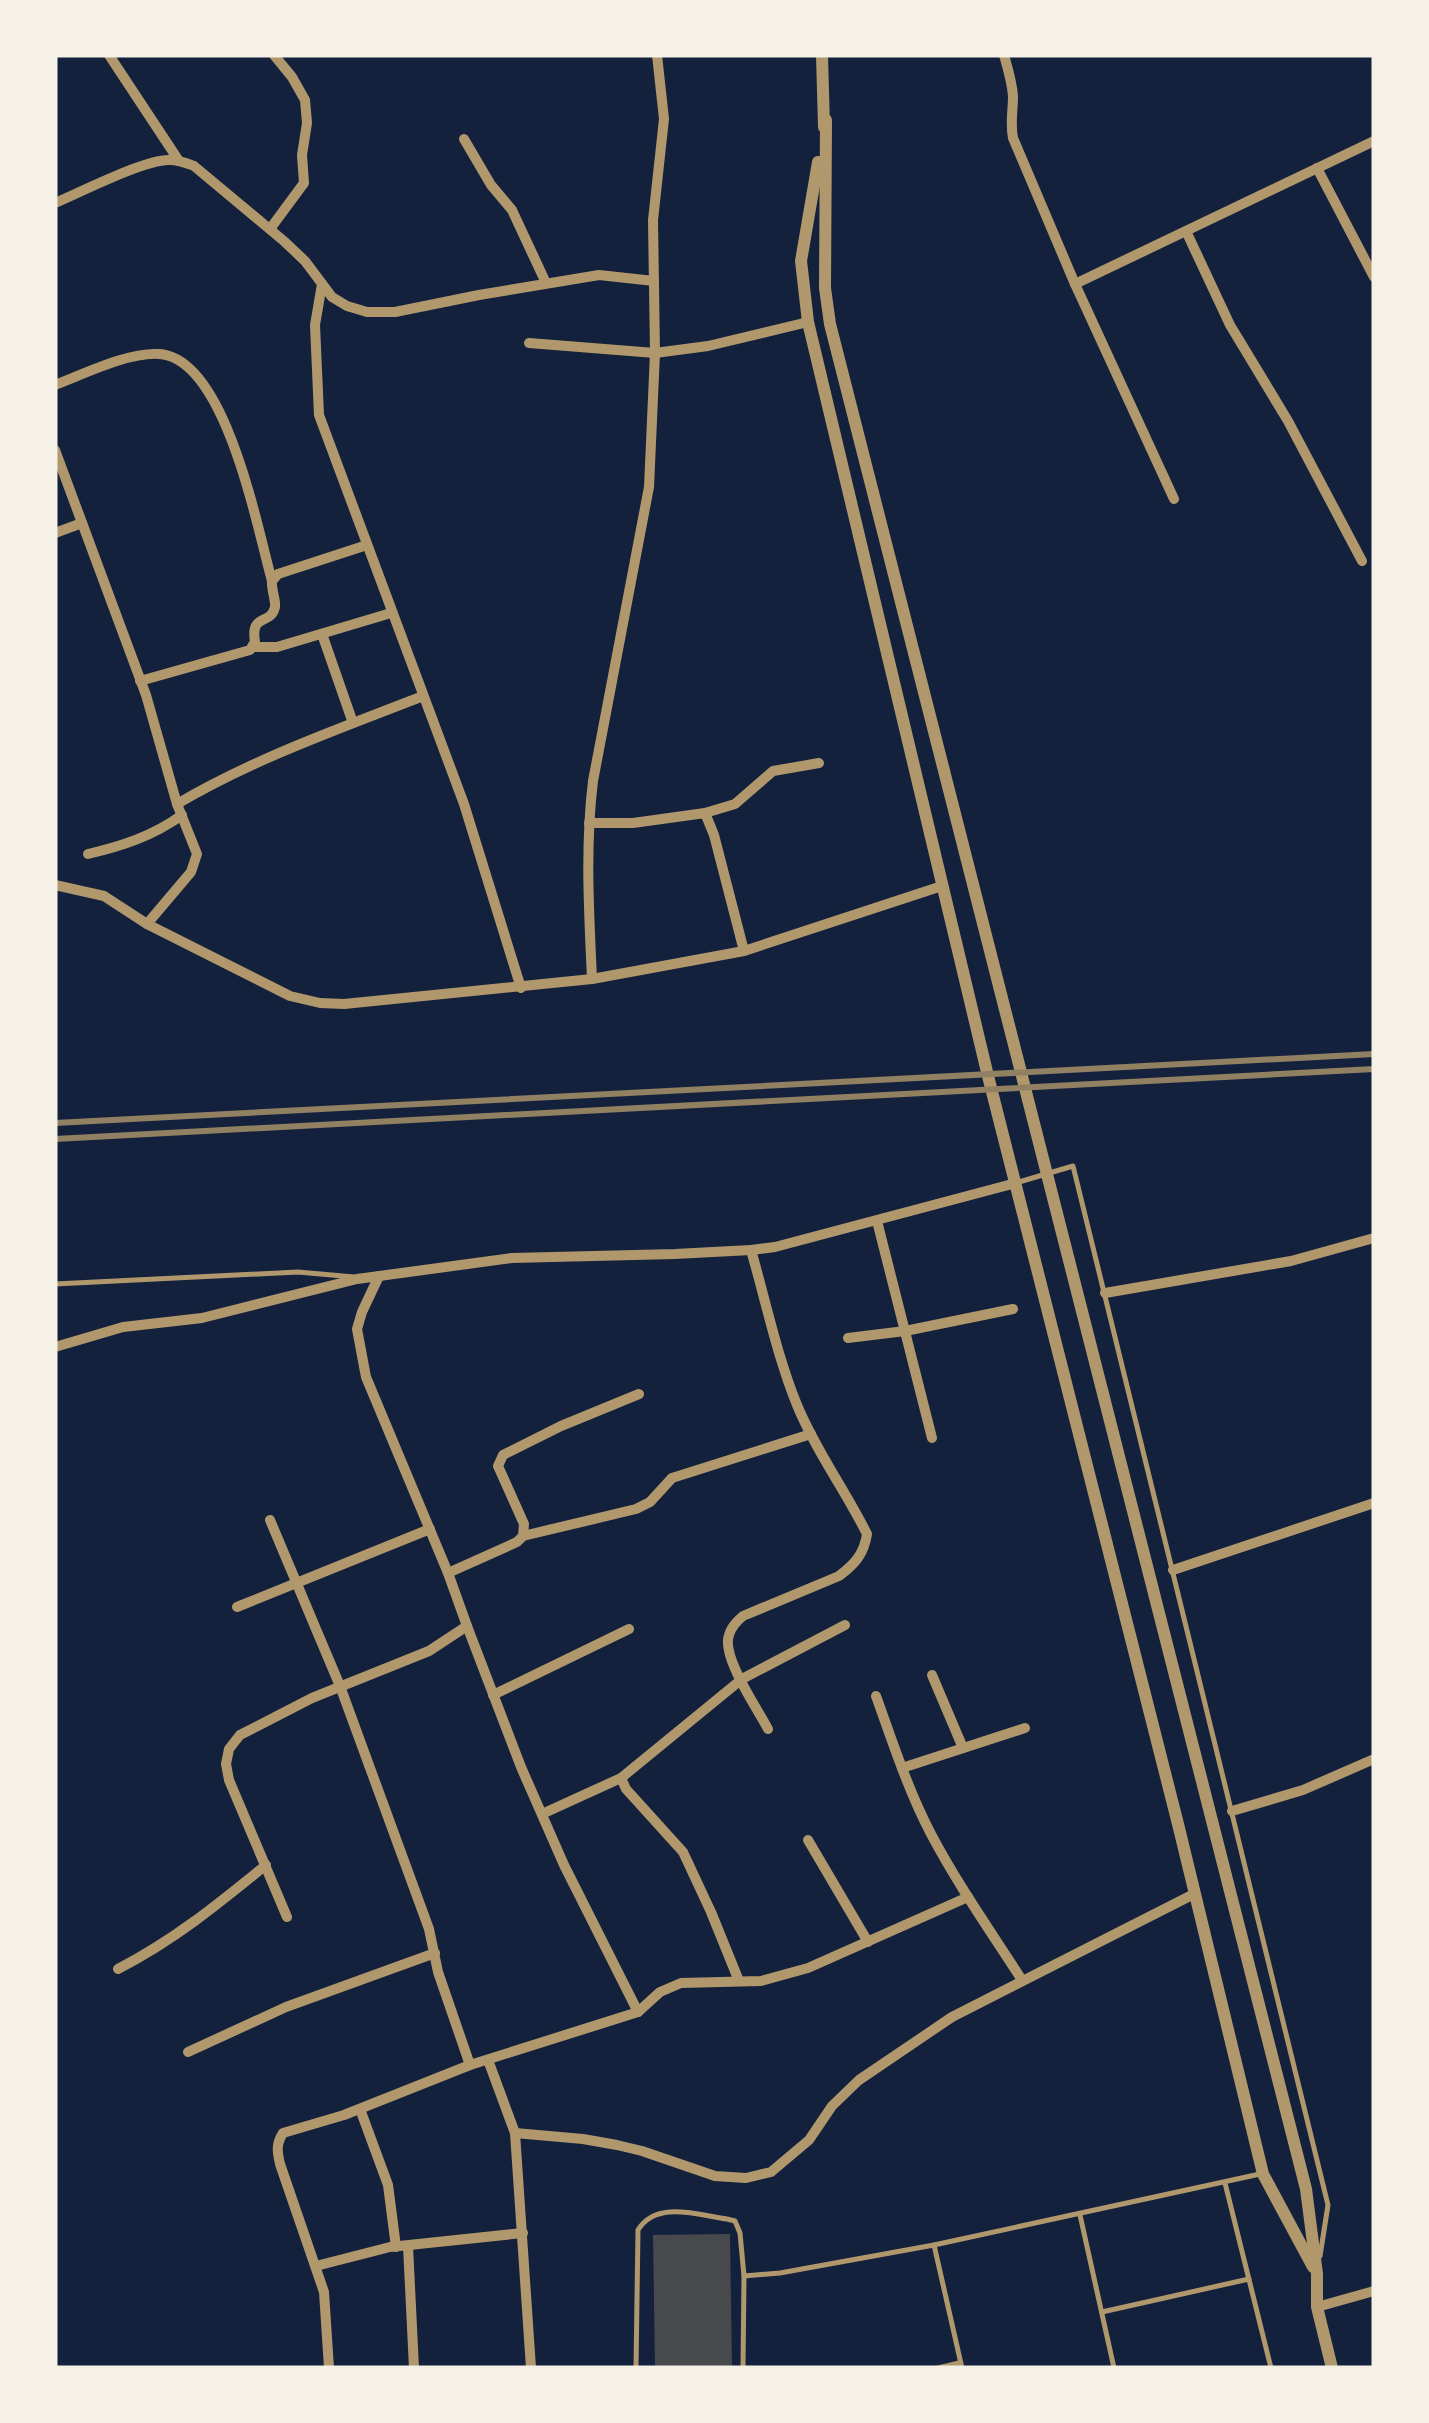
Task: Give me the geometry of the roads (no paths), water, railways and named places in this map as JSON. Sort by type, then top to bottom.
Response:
[{"type":"street","points":[[109,55],[180,160]]},
{"type":"street","points":[[270,229],[304,183],[302,155],[307,124],[299,89],[274,55]]},
{"type":"street","points":[[592,979],[588,889],[593,781],[649,487],[655,353],[653,220],[664,119],[658,55]]},
{"type":"street","points":[[822,55],[826,120],[825,288],[830,324],[1306,2189],[1317,2274],[1317,2307],[1332,2368]]},
{"type":"street","points":[[1004,55],[1011,78],[1013,138],[1174,499]]},
{"type":"street","points":[[826,120],[801,262],[808,322],[942,886],[1264,2174],[1317,2274]]},
{"type":"street","points":[[464,139],[490,185],[512,210],[546,283]]},
{"type":"street","points":[[1075,284],[1374,141]]},
{"type":"street","points":[[55,202],[148,164],[180,160],[194,166],[270,229],[305,261],[332,297],[367,312],[395,312],[598,275],[654,281]]},
{"type":"street","points":[[1318,168],[1374,277]]},
{"type":"street","points":[[1186,231],[1230,325],[1288,421],[1362,561]]},
{"type":"street","points":[[322,284],[315,326],[319,415],[464,804],[521,988]]},
{"type":"street","points":[[529,344],[655,353],[708,346],[808,322]]},
{"type":"street","points":[[55,385],[149,354],[168,356],[189,366],[220,412],[234,446],[272,581],[275,608],[255,624],[253,646]]},
{"type":"street","points":[[55,450],[140,682],[179,809],[195,845],[196,862],[191,872],[148,924]]},
{"type":"street","points":[[55,533],[82,523]]},
{"type":"street","points":[[272,581],[287,569],[367,545]]},
{"type":"street","points":[[140,682],[253,646],[277,647],[391,614]]},
{"type":"street","points":[[322,634],[353,723]]},
{"type":"street","points":[[88,854],[164,828],[179,809],[256,762],[423,696]]},
{"type":"street","points":[[589,822],[632,823],[705,813],[734,804],[773,771],[819,763]]},
{"type":"street","points":[[705,813],[744,951]]},
{"type":"street","points":[[55,885],[104,896],[148,924],[269,988],[320,1003],[367,1003],[521,988],[744,951],[942,886]]},
{"type":"street","points":[[55,1347],[123,1327],[202,1318],[379,1276],[512,1258],[752,1250],[1016,1182]]},
{"type":"street","points":[[877,1220],[932,1438]]},
{"type":"street","points":[[1104,1293],[1315,1256],[1374,1238]]},
{"type":"street","points":[[752,1250],[797,1405],[868,1534],[864,1550],[838,1576],[743,1616],[733,1626],[727,1638],[728,1652],[768,1729]]},
{"type":"street","points":[[379,1276],[358,1329],[366,1377],[448,1573],[521,1768],[564,1865],[638,2012]]},
{"type":"street","points":[[848,1338],[1013,1309]]},
{"type":"street","points":[[448,1573],[518,1542],[523,1536],[524,1524],[498,1466],[503,1454],[639,1394]]},
{"type":"street","points":[[523,1536],[636,1509],[650,1502],[672,1478],[811,1434]]},
{"type":"street","points":[[1172,1570],[1374,1503]]},
{"type":"street","points":[[270,1520],[340,1686],[429,1928],[438,1972],[470,2065]]},
{"type":"street","points":[[237,1607],[430,1530]]},
{"type":"street","points":[[542,1814],[621,1778],[742,1679],[845,1625]]},
{"type":"street","points":[[288,1917],[230,1780],[226,1764],[230,1748],[240,1734],[340,1686],[429,1652],[467,1626]]},
{"type":"street","points":[[493,1695],[629,1629]]},
{"type":"street","points":[[932,1675],[963,1748]]},
{"type":"street","points":[[876,1696],[932,1834],[1022,1980]]},
{"type":"street","points":[[902,1768],[1024,1728]]},
{"type":"street","points":[[1232,1812],[1303,1790],[1374,1759]]},
{"type":"street","points":[[621,1778],[683,1852],[739,1981]]},
{"type":"street","points":[[808,1840],[868,1942]]},
{"type":"street","points":[[118,1969],[180,1934],[266,1866]]},
{"type":"street","points":[[515,2132],[617,2144],[714,2176],[746,2178],[772,2172],[809,2140],[832,2106],[858,2080],[952,2017],[1194,1894]]},
{"type":"street","points":[[329,2368],[324,2292],[280,2164],[277,2150],[283,2133],[360,2109],[470,2065],[638,2012],[660,1992],[681,1983],[761,1981],[808,1968],[968,1897]]},
{"type":"street","points":[[188,2052],[286,2007],[434,1953]]},
{"type":"street","points":[[488,2060],[515,2132],[531,2368]]},
{"type":"street","points":[[360,2109],[388,2185],[402,2246],[414,2368]]},
{"type":"street","points":[[316,2266],[402,2246],[523,2233]]},
{"type":"street","points":[[1317,2307],[1374,2292]]},
{"type":"lane","points":[[1016,1182],[1073,1166],[1328,2205],[1317,2274]]},
{"type":"lane","points":[[55,1284],[298,1272],[366,1278]]},
{"type":"lane","points":[[744,2276],[934,2245],[1264,2174]]},
{"type":"lane","points":[[1224,2183],[1271,2368]]},
{"type":"lane","points":[[636,2368],[638,2230],[643,2222],[663,2211],[735,2222],[740,2233],[744,2276],[743,2368]]},
{"type":"lane","points":[[1079,2214],[1114,2368]]},
{"type":"lane","points":[[934,2245],[961,2365],[938,2368]]},
{"type":"lane","points":[[1102,2312],[1249,2279]]},
{"type":"railway","points":[[55,1123],[1374,1054]]},
{"type":"railway","points":[[55,1139],[1374,1069]]}]
